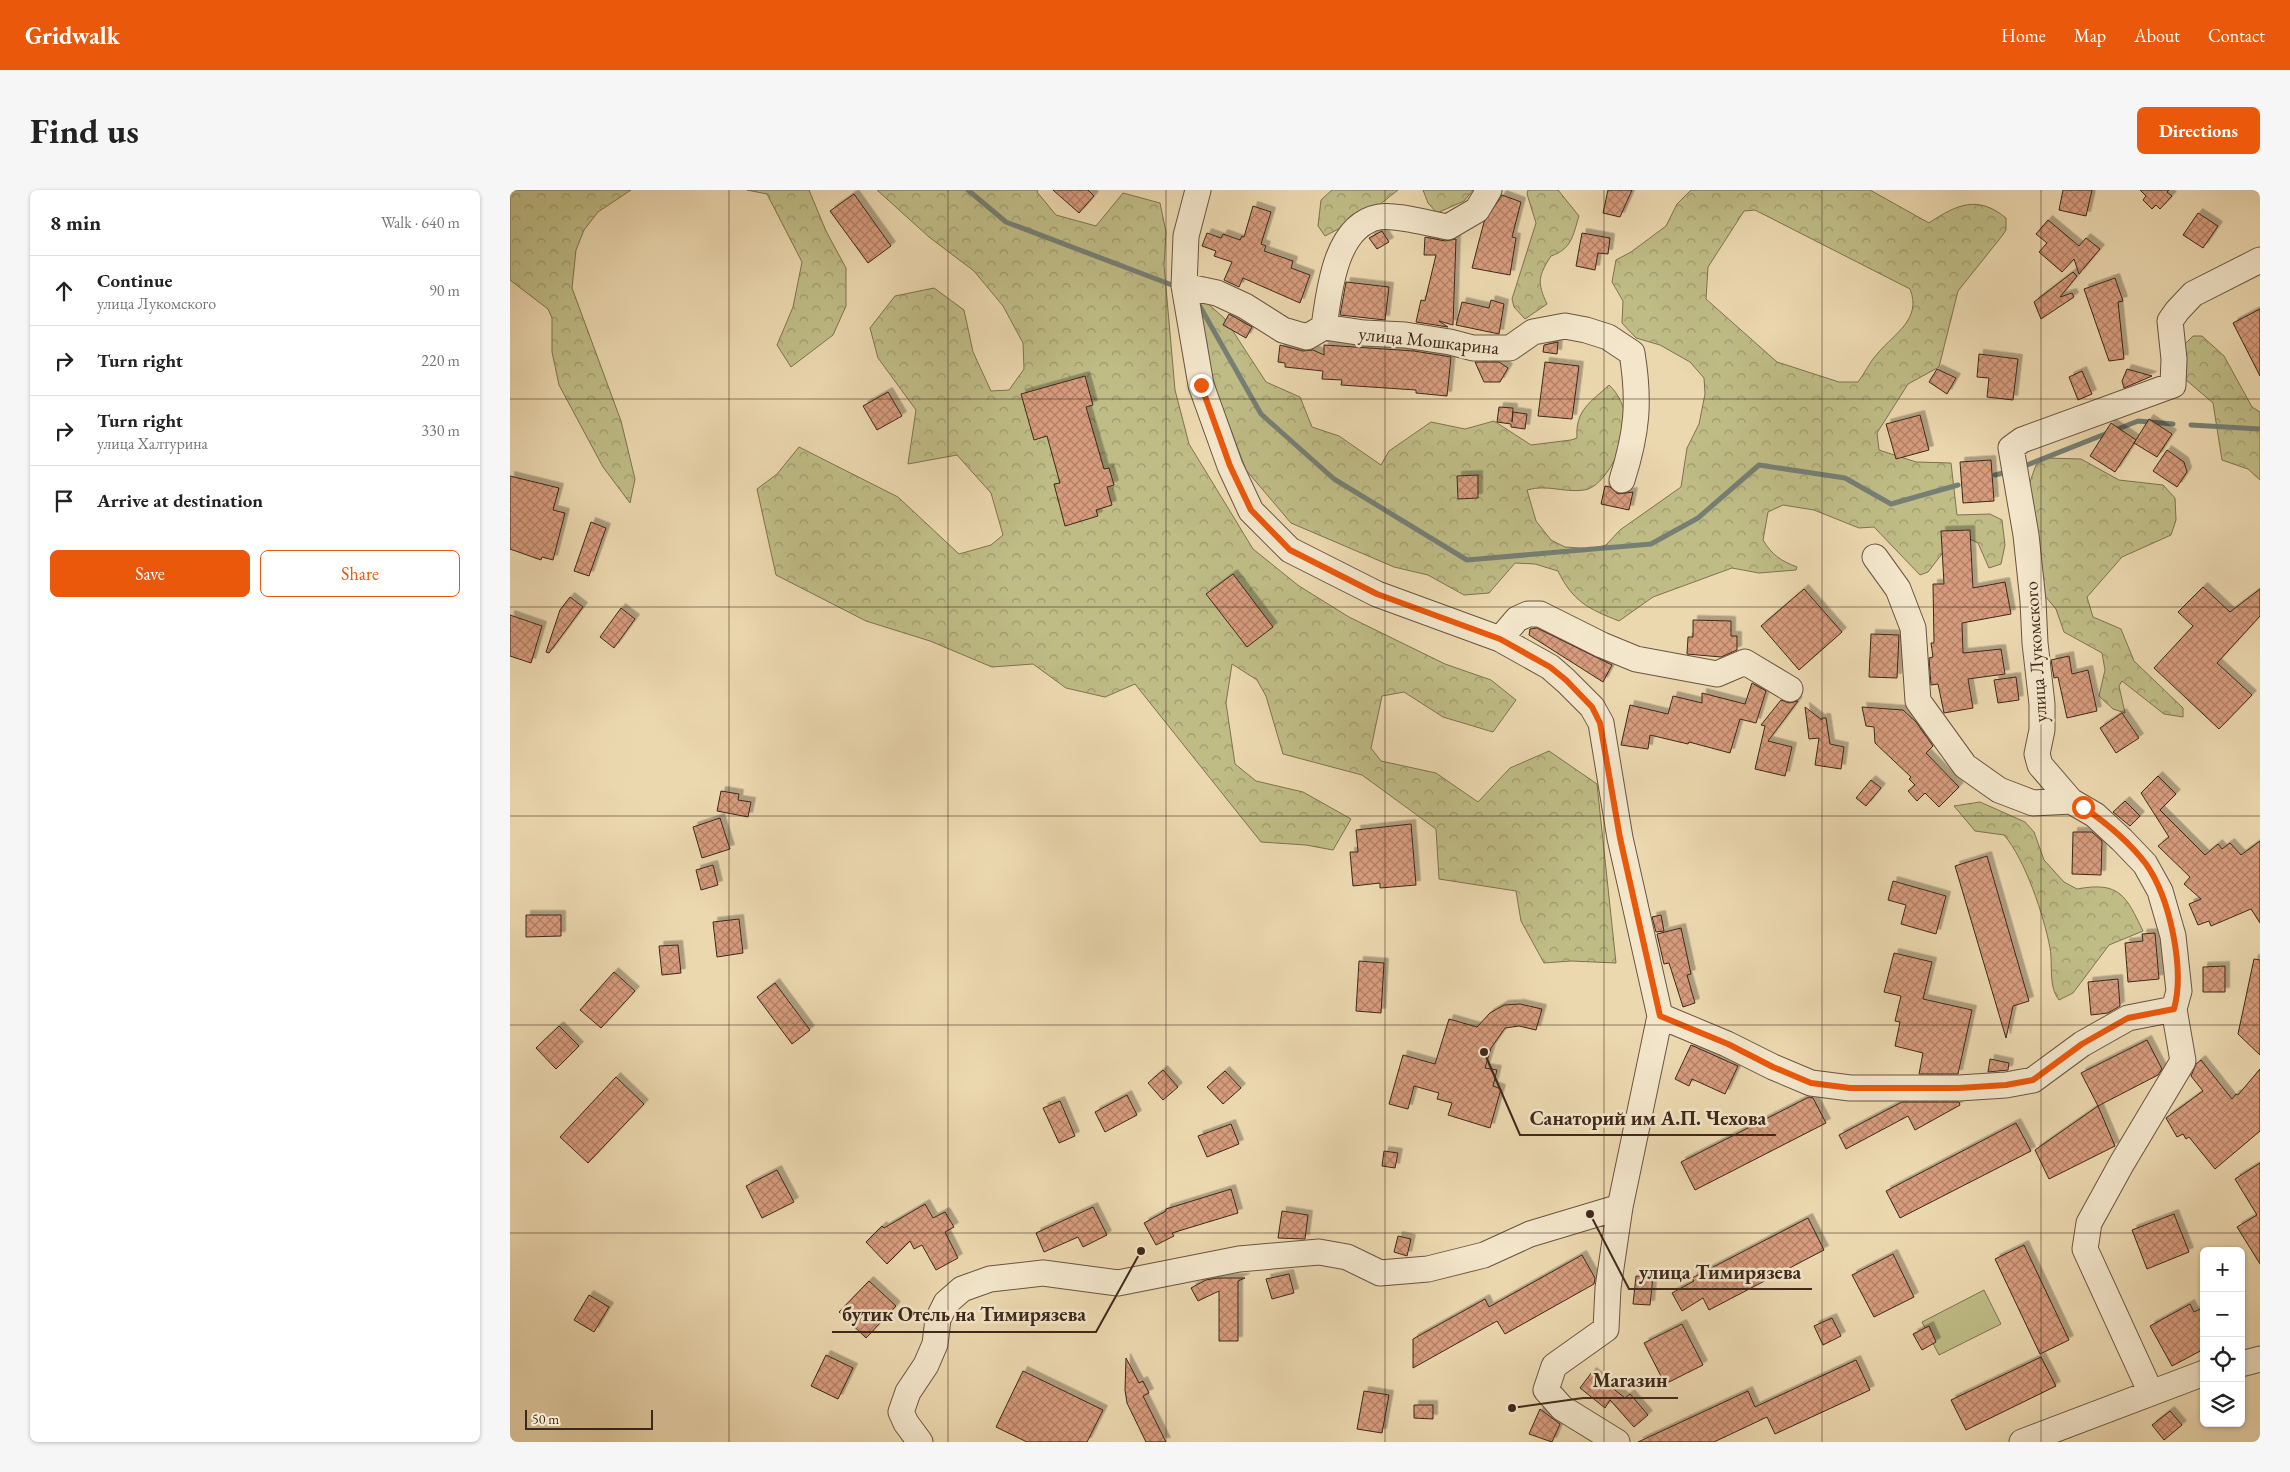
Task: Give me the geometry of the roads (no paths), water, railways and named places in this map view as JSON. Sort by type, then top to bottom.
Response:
[{"type":"street","points":[[1198,190],[1186,236],[1184,286],[1201,385],[1230,466],[1251,510],[1290,550],[1377,594],[1500,639],[1550,667],[1566,680],[1592,707],[1600,723],[1620,838],[1660,1016],[1620,1207],[1608,1288],[1606,1329],[1554,1366],[1546,1390],[1562,1408],[1617,1442]]},
{"type":"street","points":[[1184,286],[1217,293],[1245,306],[1283,330],[1307,337],[1324,327],[1332,276],[1339,255],[1350,238],[1366,222],[1380,217],[1448,227],[1477,210],[1489,190]]},
{"type":"street","name":"улица Лукомского","points":[[2151,1393],[2085,1249],[2089,1223],[2122,1163],[2183,1061],[2174,1009],[2179,991],[2173,936],[2160,891],[2146,864],[2095,815],[2071,801],[2040,765],[2037,754],[2042,730],[2042,704],[2035,644],[2033,601],[2026,535],[2011,448],[2022,440],[2173,385],[2174,358],[2170,321],[2193,294],[2260,260]]},
{"type":"street","name":"улица Мошкарина","points":[[1324,327],[1364,333],[1405,335],[1474,348],[1510,348],[1533,332],[1565,326],[1608,337],[1632,353],[1637,386],[1632,450],[1622,480]]},
{"type":"street","points":[[1875,557],[1898,589],[1913,628],[1918,701],[1965,766],[1999,790],[2033,803],[2071,801]]},
{"type":"street","points":[[1500,639],[1517,618],[1528,614],[1540,614],[1602,645],[1636,659],[1717,674],[1745,662],[1790,689]]},
{"type":"street","points":[[1660,1016],[1728,1044],[1773,1067],[1811,1083],[1850,1088],[1959,1088],[2006,1085],[2033,1080],[2082,1044],[2128,1018],[2174,1009]]},
{"type":"street","points":[[920,1442],[906,1423],[901,1412],[908,1392],[926,1365],[935,1344],[938,1319],[946,1303],[962,1289],[990,1279],[1043,1273],[1118,1283],[1239,1259],[1318,1252],[1347,1257],[1380,1273],[1428,1269],[1484,1255],[1530,1234],[1620,1207]]},
{"type":"street","points":[[2245,1363],[2260,1359]]},
{"type":"street","points":[[2022,1442],[2200,1375]]},
{"type":"waterway","points":[[968,190],[1006,222],[1172,285]]},
{"type":"waterway","points":[[1198,303],[1261,414],[1334,479],[1467,560],[1651,544],[1698,518],[1759,465],[1845,478],[1891,504],[1958,485]]},
{"type":"waterway","points":[[2022,467],[2138,421],[2173,424]]},
{"type":"waterway","points":[[2191,425],[2260,429]]},
{"type":"waterway","points":[[1995,475],[2007,472]]},
{"type":"place","name":"Санаторий им А.П. Чехова","points":[[1484,1052]]},
{"type":"place","name":"улица Тимирязева","points":[[1590,1214]]},
{"type":"place","name":"бутик Отель на Тимирязева","points":[[1141,1251]]},
{"type":"place","name":"Магазин","points":[[1512,1408]]}]
